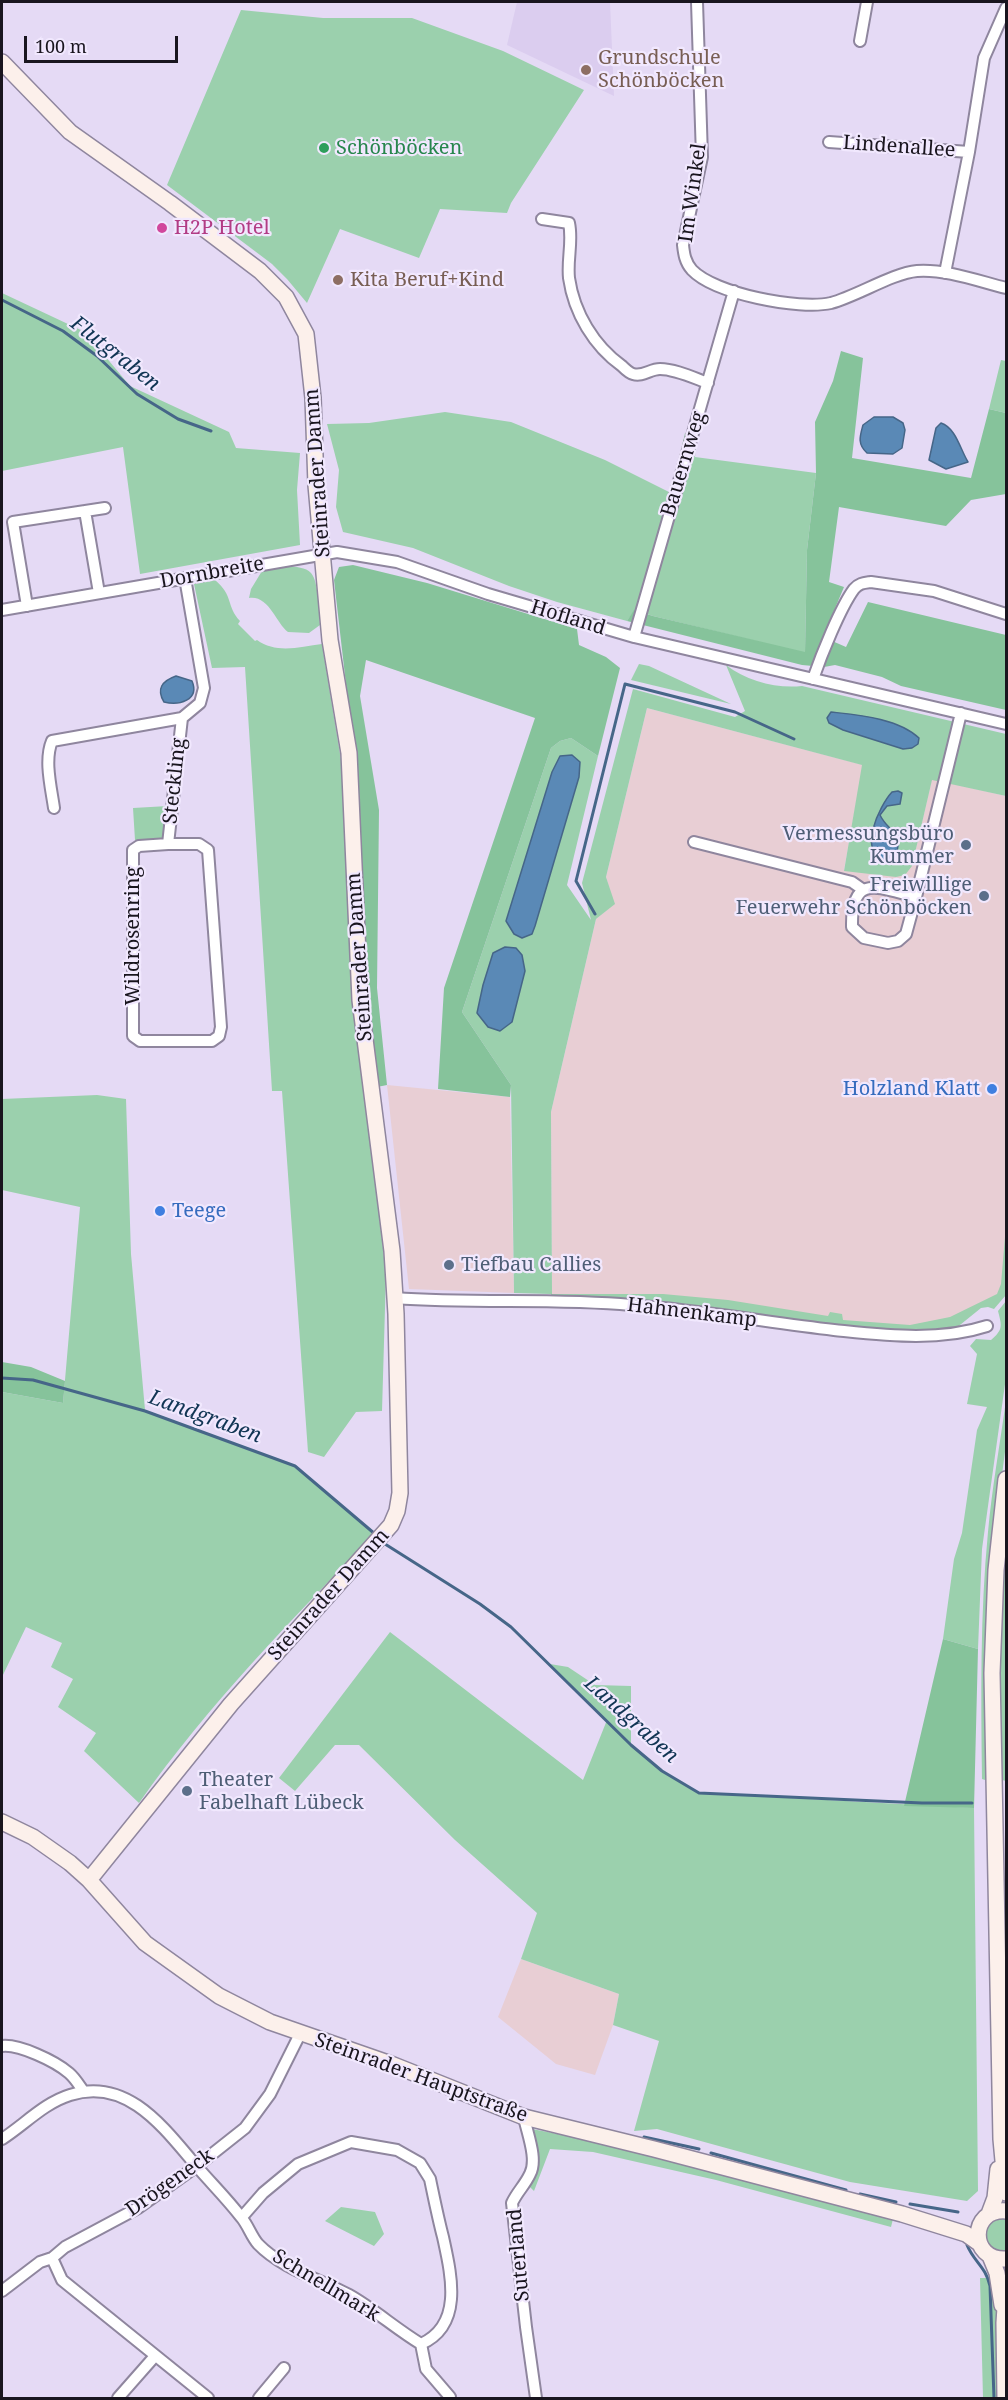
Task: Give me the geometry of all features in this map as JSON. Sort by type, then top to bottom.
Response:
[{"type":"main road","name":"Steinrader Damm","points":[[2,62],[70,132],[170,202],[260,271],[294,308],[308,344],[315,429],[316,485],[324,553],[330,640],[349,753],[360,1000],[392,1251],[395,1298],[400,1493],[398,1511],[391,1525],[231,1704],[89,1880]]},
{"type":"main road","points":[[1006,1479],[996,1570],[992,1673],[1001,2139],[1006,2193]]},
{"type":"main road","name":"Steinrader Hauptstraße","points":[[2,1822],[51,1848],[89,1880],[117,1913],[152,1948],[219,1996],[270,2022],[391,2064],[524,2117],[654,2148],[902,2214],[966,2234],[980,2244]]},
{"type":"main road","points":[[1001,2139],[995,2198],[978,2232],[980,2244],[990,2256],[998,2280],[1004,2323]]},
{"type":"main road","name":"Steinrader Hauptstraße","points":[[902,2214],[969,2223],[1006,2211]]},
{"type":"main road","points":[[990,2256],[1006,2259]]},
{"type":"main road","points":[[1005,2398],[1006,2292]]},
{"type":"street","name":"Im Winkel","points":[[697,2],[702,157],[685,232],[685,257],[690,268],[701,278],[734,291],[780,303],[808,306],[852,297],[915,271],[945,273],[1006,288]]},
{"type":"street","points":[[860,41],[867,2]]},
{"type":"street","name":"Lindenallee","points":[[945,273],[969,152],[984,58],[1006,8]]},
{"type":"street","name":"Lindenallee","points":[[829,142],[969,152]]},
{"type":"street","points":[[542,219],[569,223],[572,235],[568,245],[569,278],[581,317],[596,342],[614,361],[633,374],[644,375],[654,369],[663,369],[708,383]]},
{"type":"street","name":"Bauernweg","points":[[633,637],[734,291]]},
{"type":"street","points":[[27,606],[13,522],[105,508]]},
{"type":"street","points":[[85,511],[99,593]]},
{"type":"street","name":"Hofland","points":[[324,553],[337,552],[397,562],[488,594],[633,637],[1006,724]]},
{"type":"street","name":"Dornbreite","points":[[2,610],[324,553]]},
{"type":"street","points":[[54,808],[49,772],[49,748],[52,741],[182,718],[200,703],[204,687],[185,578]]},
{"type":"street","points":[[813,679],[842,612],[855,587],[862,583],[871,582],[934,591],[1006,614]]},
{"type":"street","points":[[916,897],[872,886],[862,889],[856,897],[852,927],[864,938],[888,943],[898,941],[906,934],[916,897],[961,713]]},
{"type":"street","name":"Steckling","points":[[168,844],[182,718]]},
{"type":"street","points":[[694,842],[852,882],[862,889]]},
{"type":"street","name":"Wildrosenring","points":[[168,844],[199,844],[208,850],[221,1028],[219,1036],[212,1041],[140,1041],[133,1036],[133,850],[139,846],[168,844]]},
{"type":"street","name":"Hahnenkamp","points":[[395,1298],[433,1301],[627,1304],[794,1325],[899,1335],[953,1335],[987,1326]]},
{"type":"street","name":"Drögeneck","points":[[2,2291],[40,2262],[52,2258],[65,2247],[138,2208],[245,2128],[270,2094],[300,2034]]},
{"type":"street","points":[[2,2046],[19,2048],[59,2065],[72,2076],[84,2092],[70,2095],[49,2105],[2,2139]]},
{"type":"street","name":"Schnellmark","points":[[84,2092],[115,2094],[142,2108],[160,2123],[242,2217],[258,2244],[284,2264],[351,2296],[394,2328],[421,2344]]},
{"type":"street","name":"Suterland","points":[[524,2117],[530,2144],[532,2169],[512,2203],[536,2398]]},
{"type":"street","points":[[242,2217],[263,2193],[298,2164],[351,2142],[397,2150],[420,2163],[430,2179],[452,2290],[450,2310],[440,2329],[431,2339],[421,2344],[426,2369],[450,2397]]},
{"type":"street","points":[[52,2258],[62,2280],[208,2398]]},
{"type":"street","points":[[118,2398],[155,2356]]},
{"type":"street","points":[[259,2398],[284,2368]]},
{"type":"shaded area","name":"Grundschule Schönböcken","points":[[517,2],[610,2],[614,96],[507,45]]},
{"type":"shaded area","points":[[647,708],[863,765],[844,870],[912,866],[932,779],[1006,796],[1006,1279],[1004,1292],[955,1320],[916,1326],[890,1326],[552,1294],[551,1112],[596,919],[614,904],[606,877]]},
{"type":"shaded area","points":[[387,1085],[510,1097],[514,1293],[409,1289]]},
{"type":"shaded area","points":[[521,1959],[619,1994],[613,2025],[595,2075],[556,2064],[498,2017]]},
{"type":"green space","name":"Schönböcken","points":[[241,10],[323,18],[412,18],[503,51],[584,90],[511,203],[507,213],[440,209],[419,258],[340,229],[307,303],[272,264],[167,185]]},
{"type":"green space","points":[[2,293],[85,332],[130,386],[229,432],[236,448],[300,453],[297,490],[300,545],[140,574],[123,447],[2,471]]},
{"type":"green space","points":[[841,351],[863,358],[852,458],[971,478],[989,409],[1006,413],[1006,494],[971,500],[946,526],[839,507],[829,582],[844,587],[823,637],[846,647],[868,602],[1006,635],[1006,710],[901,686],[882,677],[835,665],[824,667],[802,665],[627,621],[634,610],[805,652],[807,550],[816,473],[815,422],[833,381]]},
{"type":"green space","points":[[1001,360],[1006,361],[1006,413],[989,409]]},
{"type":"green space","points":[[445,412],[511,422],[605,460],[671,493],[685,433],[697,437],[695,457],[816,473],[807,550],[805,653],[635,610],[627,621],[509,586],[413,548],[343,532],[336,507],[339,470],[327,424],[369,423]]},
{"type":"green space","points":[[353,565],[427,583],[577,629],[579,645],[606,657],[620,668],[598,756],[571,738],[560,741],[551,748],[462,1012],[511,1085],[510,1097],[438,1089],[444,988],[535,718],[366,660],[360,696],[379,810],[377,988],[387,1085],[377,1087],[368,1031],[353,745],[334,580],[339,567]]},
{"type":"green space","points":[[288,566],[309,571],[316,583],[320,625],[309,633],[288,632],[267,605],[256,598],[249,598],[251,589],[262,571]]},
{"type":"green space","points":[[215,580],[228,596],[233,611],[240,621],[238,624],[255,641],[280,648],[322,644],[343,772],[363,1077],[386,1274],[382,1411],[356,1412],[324,1457],[308,1452],[282,1091],[272,1091],[245,667],[212,668],[194,584]]},
{"type":"green space","points":[[639,664],[649,666],[731,704],[631,680]]},
{"type":"green space","points":[[726,665],[762,683],[802,686],[1006,734],[1006,796],[932,780],[912,866],[905,875],[896,877],[844,871],[862,765],[647,708],[606,877],[615,904],[596,919],[551,1112],[552,1294],[663,1294],[728,1300],[828,1316],[830,1312],[842,1314],[843,1320],[910,1325],[950,1317],[997,1294],[1001,1284],[1006,1225],[1006,1295],[994,1309],[981,1308],[955,1329],[892,1332],[551,1299],[551,1294],[514,1293],[511,1085],[462,1012],[551,748],[560,741],[571,738],[598,756],[567,885],[591,920],[582,883],[633,689],[735,717],[745,711]]},
{"type":"green space","points":[[168,806],[166,835],[161,839],[135,840],[133,808]]},
{"type":"green space","points":[[97,1095],[126,1099],[131,1254],[145,1410],[295,1466],[375,1534],[222,1697],[139,1803],[84,1751],[96,1733],[58,1707],[73,1679],[51,1667],[62,1643],[26,1627],[2,1677],[2,1392],[63,1403],[80,1207],[2,1190],[2,1099]]},
{"type":"green space","points":[[1006,1301],[1006,1377],[982,1549],[978,1649],[943,1639],[954,1559],[962,1533],[977,1430],[987,1407],[967,1404],[977,1354],[970,1346],[976,1339],[991,1340],[998,1333],[1001,1324],[998,1311]]},
{"type":"green space","points":[[2,1362],[31,1367],[65,1381],[63,1403],[2,1392]]},
{"type":"green space","points":[[1006,1400],[1006,1444],[994,1537],[985,1780],[982,1779],[981,1717],[985,1563]]},
{"type":"green space","points":[[1006,1517],[1006,1781],[1002,1780],[998,1679],[999,1599]]},
{"type":"green space","points":[[390,1632],[583,1780],[607,1720],[550,1664],[568,1667],[595,1685],[631,1686],[631,1746],[662,1771],[699,1793],[974,1808],[978,2191],[967,2201],[850,2182],[657,2129],[634,2131],[659,2041],[613,2025],[619,1994],[521,1959],[537,1913],[455,1840],[359,1745],[335,1745],[295,1791],[279,1778]]},
{"type":"green space","points":[[943,1639],[978,1649],[974,1808],[904,1806]]},
{"type":"green space","points":[[532,2129],[614,2145],[893,2219],[891,2227],[716,2180],[593,2152],[550,2149],[534,2191],[529,2186],[534,2172]]},
{"type":"green space","points":[[341,2207],[375,2212],[384,2234],[374,2246],[325,2221]]},
{"type":"green space","points":[[997,2219],[1006,2219],[1006,2252],[994,2251],[986,2238],[988,2226]]},
{"type":"green space","points":[[980,2278],[1006,2278],[1006,2398],[983,2398]]},
{"type":"water","points":[[874,417],[893,417],[903,423],[905,430],[902,448],[893,454],[867,453],[864,450],[860,440],[863,425]]},
{"type":"water","points":[[941,423],[954,434],[968,462],[946,469],[929,460],[936,428]]},
{"type":"water","points":[[176,676],[192,681],[193,693],[191,697],[182,702],[164,702],[161,693],[162,686],[167,680]]},
{"type":"water","points":[[831,712],[865,716],[900,726],[919,738],[918,744],[912,748],[903,749],[843,730],[829,723],[827,718]]},
{"type":"water","points":[[572,755],[580,762],[579,777],[535,926],[532,934],[522,938],[514,934],[506,921],[552,772],[560,756]]},
{"type":"water","points":[[892,792],[902,793],[900,804],[887,806],[880,815],[897,836],[898,841],[896,854],[885,860],[877,856],[872,848],[871,839],[881,808]]},
{"type":"water","points":[[505,947],[516,948],[522,955],[525,971],[512,1022],[500,1031],[488,1027],[477,1013],[493,953]]},
{"type":"waterway","name":"Flutgraben","points":[[2,300],[63,331],[97,356],[137,394],[178,419],[211,431]]},
{"type":"waterway","points":[[595,914],[576,881],[625,684],[735,712],[794,739]]},
{"type":"waterway","name":"Landgraben","points":[[2,1378],[33,1380],[145,1411],[295,1466],[375,1534]]},
{"type":"waterway","name":"Landgraben","points":[[385,1544],[480,1604],[511,1627],[631,1745],[662,1771],[699,1793],[922,1803],[972,1803]]},
{"type":"waterway","points":[[644,2137],[699,2149]]},
{"type":"waterway","points":[[711,2153],[846,2190]]},
{"type":"waterway","points":[[860,2194],[896,2202]]},
{"type":"waterway","points":[[910,2204],[958,2212]]},
{"type":"waterway","points":[[967,2245],[986,2274],[990,2286],[994,2398]]},
{"type":"place","name":"Grundschule Schönböcken","points":[[586,70]]},
{"type":"place","name":"Schönböcken","points":[[324,148]]},
{"type":"place","name":"H2P Hotel","points":[[162,228]]},
{"type":"place","name":"Kita Beruf+Kind","points":[[338,280]]},
{"type":"place","name":"Vermessungsbüro Kummer","points":[[966,845]]},
{"type":"place","name":"Freiwillige Feuerwehr Schönböcken","points":[[984,896]]},
{"type":"place","name":"Holzland Klatt","points":[[992,1089]]},
{"type":"place","name":"Teege","points":[[160,1211]]},
{"type":"place","name":"Tiefbau Callies","points":[[449,1265]]},
{"type":"place","name":"Theater Fabelhaft Lübeck","points":[[187,1791]]}]
